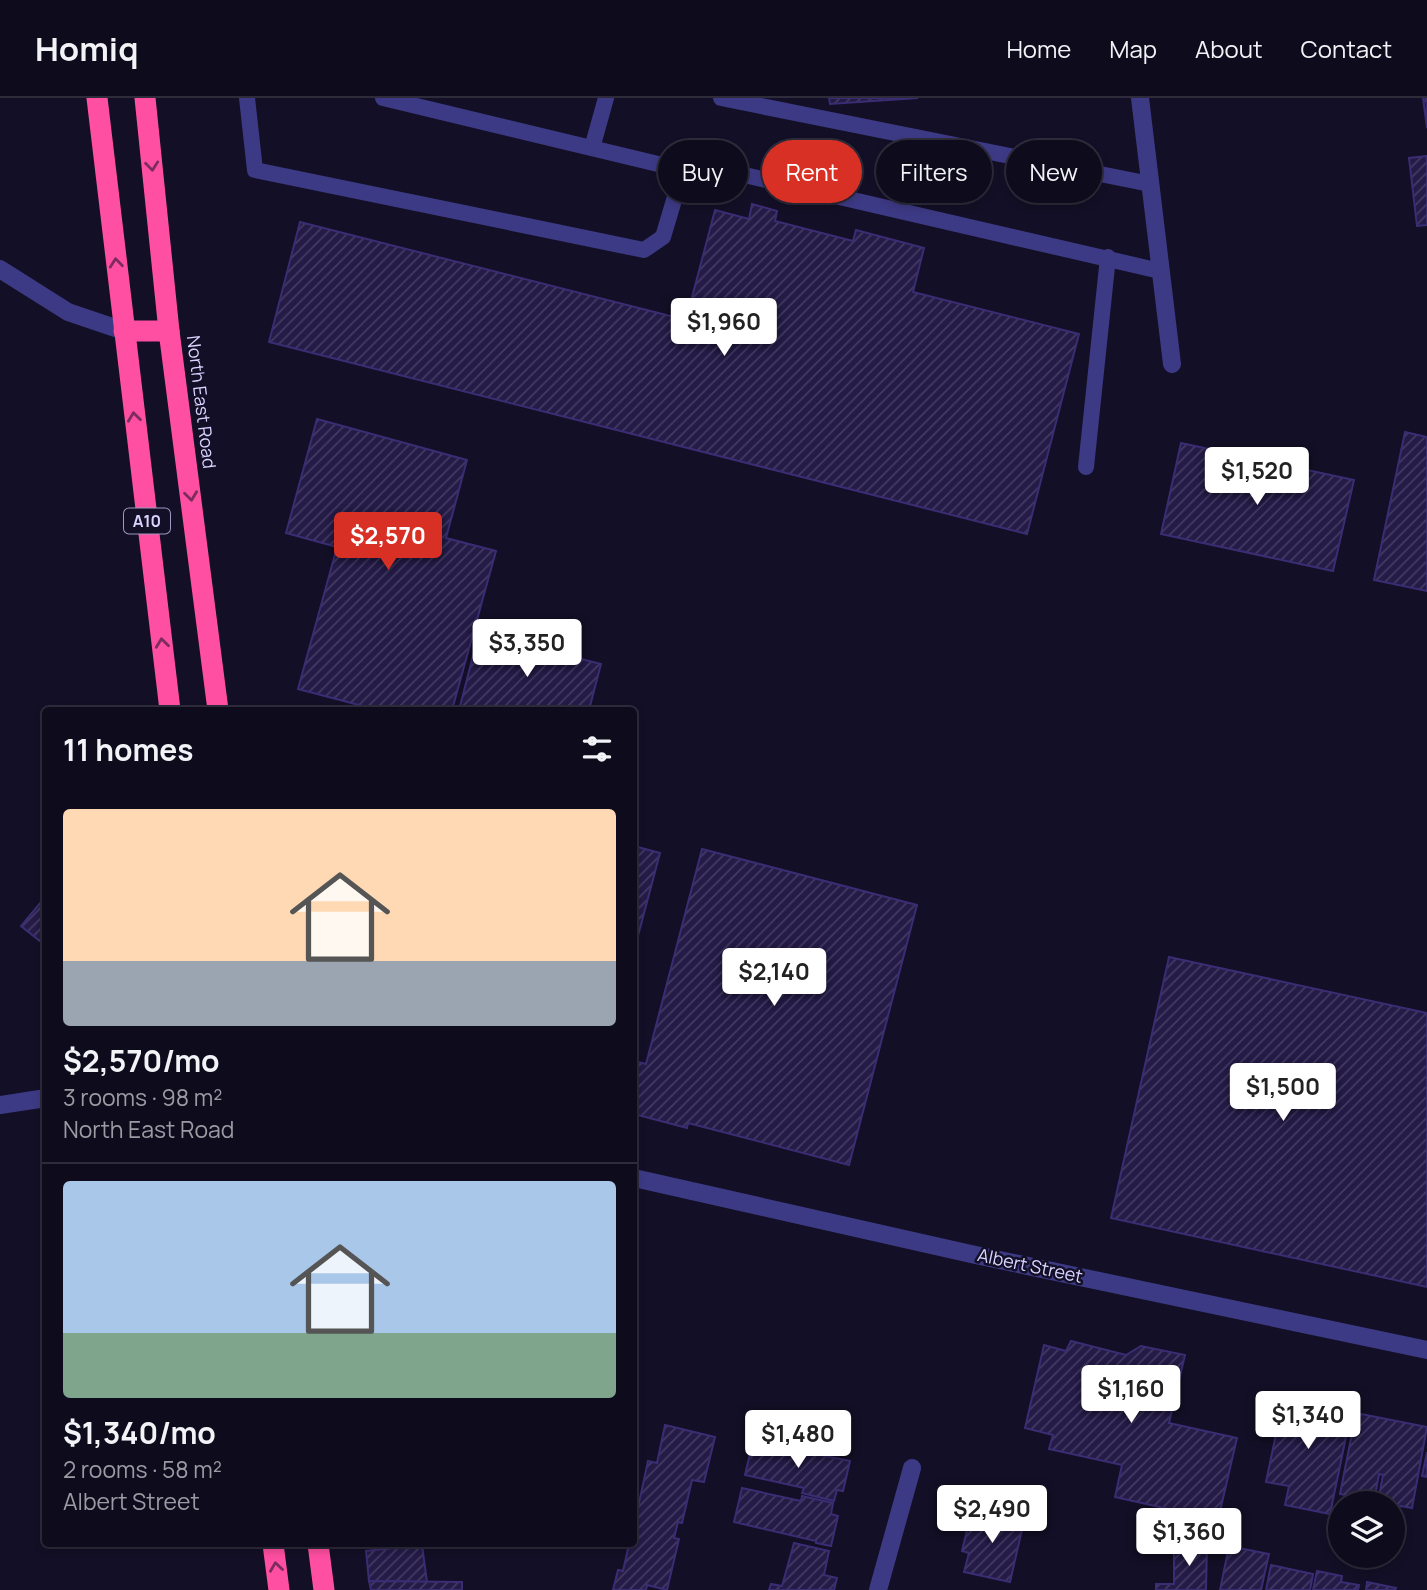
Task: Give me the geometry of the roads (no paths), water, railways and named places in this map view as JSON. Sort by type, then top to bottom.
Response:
[{"type":"highway","name":"A10","points":[[97,98],[170,707]]},
{"type":"highway","name":"North East Road","points":[[145,98],[169,331],[218,707]]},
{"type":"highway","points":[[124,331],[169,331]]},
{"type":"highway","points":[[273,1547],[279,1590]]},
{"type":"highway","points":[[318,1547],[324,1590]]},
{"type":"street","points":[[1140,98],[1172,364]]},
{"type":"street","points":[[0,270],[68,312],[124,331]]},
{"type":"street","points":[[0,1105],[42,1099]]},
{"type":"street","name":"Albert Street","points":[[637,1179],[957,1251],[1427,1350]]},
{"type":"street","points":[[878,1590],[912,1468]]},
{"type":"lane","points":[[247,98],[255,170],[644,250],[663,237],[673,203]]},
{"type":"lane","points":[[383,98],[658,164]]},
{"type":"lane","points":[[592,148],[606,98]]},
{"type":"lane","points":[[721,98],[761,103],[1150,184]]},
{"type":"lane","points":[[748,176],[1160,271]]},
{"type":"lane","points":[[1086,467],[1108,257]]}]
